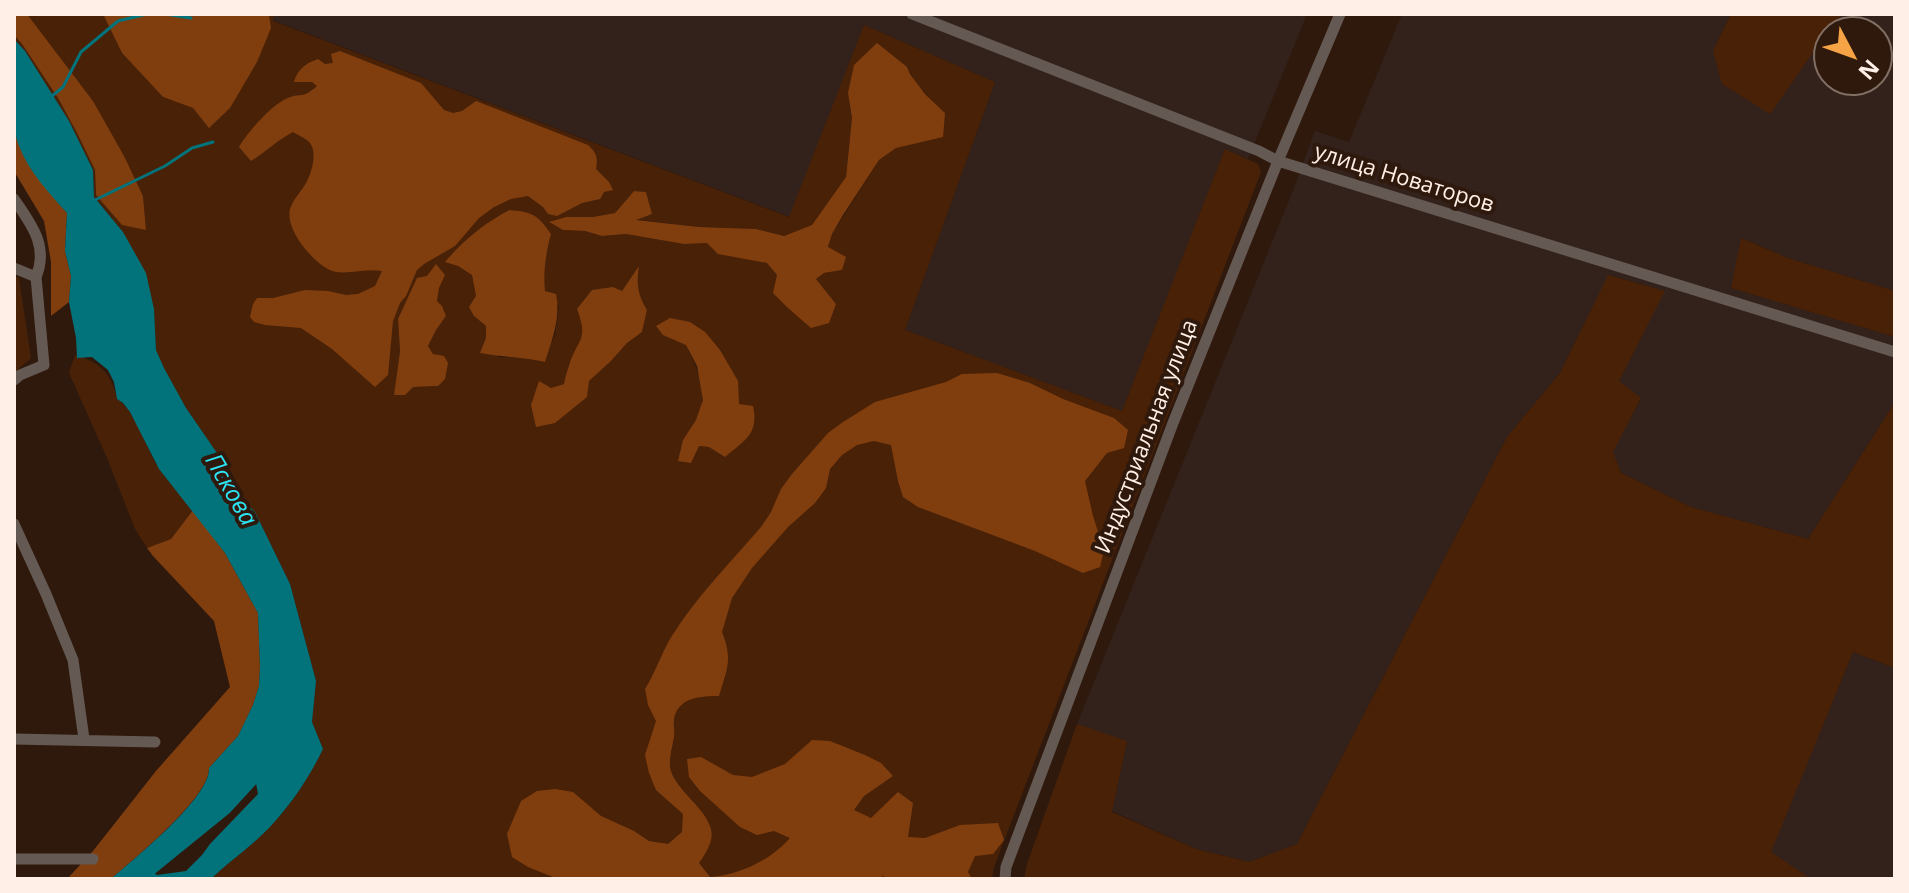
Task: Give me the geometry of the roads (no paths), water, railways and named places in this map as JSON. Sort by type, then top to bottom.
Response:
[{"type":"street","name":"улица Новаторов","points":[[912,14],[1278,161],[1895,352]]},
{"type":"street","name":"Индустриальная улица","points":[[1005,879],[1012,852],[1161,453],[1340,14]]},
{"type":"street","points":[[14,199],[34,229],[42,257],[36,277],[44,365],[14,380]]},
{"type":"street","points":[[14,268],[36,277]]},
{"type":"street","points":[[14,524],[73,660],[84,739]]},
{"type":"street","points":[[14,739],[155,742]]},
{"type":"street","points":[[14,859],[93,859]]},
{"type":"water","points":[[14,39],[25,51],[69,121],[93,170],[94,197],[123,232],[146,273],[154,309],[156,350],[186,408],[226,466],[246,503],[255,512],[290,584],[316,681],[312,722],[323,749],[312,770],[270,827],[213,877],[206,879],[111,879],[185,811],[198,795],[209,768],[238,736],[259,686],[258,613],[225,553],[159,469],[130,412],[117,399],[108,370],[92,357],[77,358],[69,302],[71,276],[65,251],[67,213],[34,173],[19,146],[13,108]],"holes":[[[256,783],[258,794],[186,871],[157,875],[153,872],[156,859],[174,845],[188,840],[196,829],[211,823],[228,792]]]},
{"type":"waterway","points":[[52,96],[63,87],[81,52],[118,21],[147,14]]},
{"type":"waterway","points":[[165,14],[191,18]]},
{"type":"waterway","points":[[95,200],[165,166],[192,148],[213,142]]},
{"type":"waterway","name":"Пскова","points":[[134,879],[224,806],[257,770]]}]
